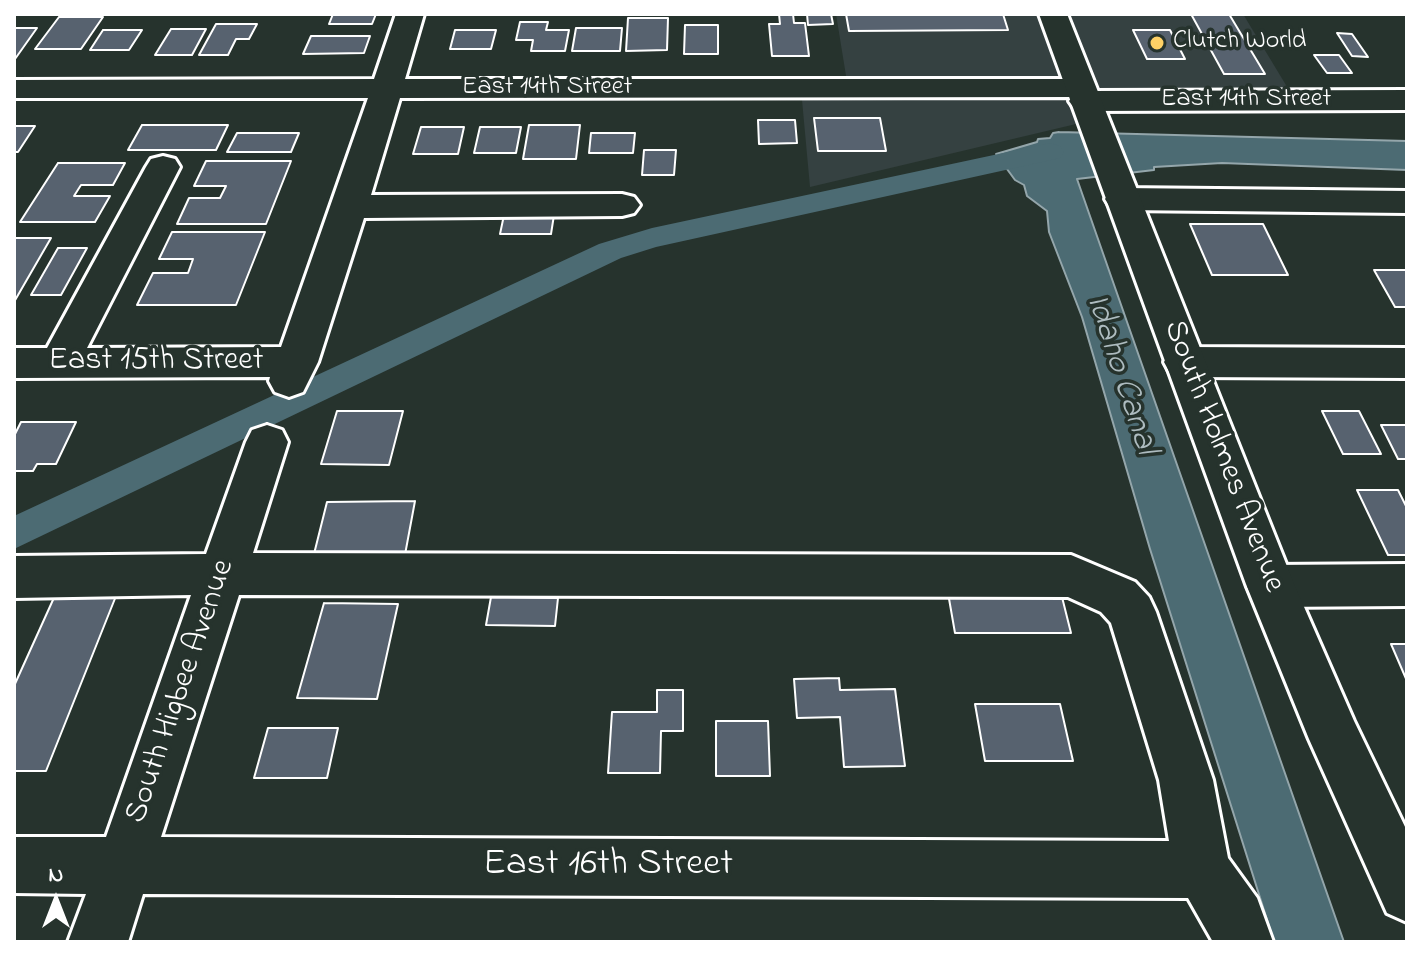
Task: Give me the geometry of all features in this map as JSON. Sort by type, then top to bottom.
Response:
[{"type":"street","points":[[410,14],[350,207],[622,205]]},
{"type":"street","name":"South Holmes Avenue","points":[[1053,14],[1271,586],[1335,739],[1404,876]]},
{"type":"street","name":"East 14th Street","points":[[14,89],[384,90],[1087,106],[1407,100]]},
{"type":"street","points":[[59,363],[163,167]]},
{"type":"street","points":[[1118,189],[1407,202]]},
{"type":"street","name":"East 15th Street","points":[[14,363],[293,372],[350,207]]},
{"type":"street","points":[[1184,362],[1407,363]]},
{"type":"street","name":"South Higbee Avenue","points":[[98,942],[267,442]]},
{"type":"street","points":[[14,577],[222,574],[1071,576],[1118,597],[1132,612],[1186,780],[1202,870],[1236,919],[1243,942]]},
{"type":"street","points":[[1271,586],[1407,585]]},
{"type":"street","name":"East 16th Street","points":[[14,865],[1202,870]]},
{"type":"shaded area","points":[[836,14],[1243,14],[1295,100],[1086,101],[1093,120],[810,187],[801,89],[848,88]]},
{"type":"water","name":"Idaho Canal","points":[[1053,133],[1407,141],[1407,170],[1222,163],[1154,167],[1154,170],[1077,179],[1344,942],[1274,942],[1150,549],[1082,317],[1049,232],[1047,211],[1027,196],[1024,185],[1015,180],[996,154],[1037,142],[1038,139],[1050,138]]},
{"type":"building","points":[[333,14],[376,14],[372,24],[329,24]]},
{"type":"building","points":[[779,14],[793,14],[794,23],[805,23],[809,56],[772,56],[769,24],[780,24]]},
{"type":"building","points":[[807,14],[831,14],[833,24],[808,25]]},
{"type":"building","points":[[846,14],[1003,14],[1008,30],[849,31]]},
{"type":"building","points":[[1191,14],[1229,14],[1265,74],[1224,74]]},
{"type":"building","points":[[59,17],[103,17],[81,49],[35,49]]},
{"type":"building","points":[[628,18],[668,18],[667,50],[626,51]]},
{"type":"building","points":[[520,22],[548,22],[546,30],[569,30],[565,51],[531,51],[533,40],[516,40]]},
{"type":"building","points":[[216,24],[257,24],[249,39],[236,39],[228,55],[199,55]]},
{"type":"building","points":[[685,25],[718,25],[718,54],[684,54]]},
{"type":"building","points":[[14,28],[37,28],[15,59],[14,59]]},
{"type":"building","points":[[576,28],[622,28],[620,51],[572,51]]},
{"type":"building","points":[[171,29],[206,29],[192,55],[155,55]]},
{"type":"building","points":[[103,30],[142,30],[129,50],[90,50]]},
{"type":"building","points":[[455,30],[496,30],[491,49],[450,49]]},
{"type":"building","points":[[1133,30],[1170,30],[1185,59],[1147,59]]},
{"type":"building","points":[[1337,33],[1352,34],[1368,57],[1352,56]]},
{"type":"building","points":[[311,36],[370,36],[364,53],[303,54]]},
{"type":"building","points":[[1314,55],[1339,55],[1352,73],[1327,73]]},
{"type":"building","points":[[814,118],[880,118],[886,151],[818,151]]},
{"type":"building","points":[[758,120],[795,120],[797,143],[759,144]]},
{"type":"building","points":[[142,125],[228,125],[216,150],[128,150]]},
{"type":"building","points":[[529,125],[580,125],[576,159],[523,159]]},
{"type":"building","points":[[14,126],[35,126],[18,152],[14,152]]},
{"type":"building","points":[[421,127],[464,127],[458,154],[413,154]]},
{"type":"building","points":[[480,127],[521,127],[516,153],[474,153]]},
{"type":"building","points":[[237,133],[299,133],[291,152],[227,152]]},
{"type":"building","points":[[591,133],[635,133],[633,153],[589,153]]},
{"type":"building","points":[[644,150],[676,150],[674,175],[642,175]]},
{"type":"building","points":[[206,161],[291,161],[266,224],[177,224],[189,198],[220,198],[226,186],[194,186]]},
{"type":"building","points":[[58,163],[125,163],[113,185],[81,185],[74,196],[110,196],[95,222],[20,222]]},
{"type":"building","points":[[504,215],[554,215],[551,234],[500,234]]},
{"type":"building","points":[[1190,224],[1263,224],[1288,275],[1212,275]]},
{"type":"building","points":[[172,232],[265,232],[236,305],[137,305],[153,273],[188,273],[193,259],[159,259]]},
{"type":"building","points":[[14,238],[51,238],[14,302]]},
{"type":"building","points":[[58,248],[87,248],[61,295],[31,295]]},
{"type":"building","points":[[1374,270],[1407,270],[1407,307],[1395,307]]},
{"type":"building","points":[[337,411],[403,411],[389,465],[321,464]]},
{"type":"building","points":[[1322,411],[1359,411],[1381,454],[1343,454]]},
{"type":"building","points":[[21,422],[76,422],[56,464],[37,464],[33,471],[14,471],[14,436]]},
{"type":"building","points":[[1381,425],[1407,425],[1407,459],[1398,459]]},
{"type":"building","points":[[1357,490],[1398,490],[1407,508],[1407,555],[1388,555]]},
{"type":"building","points":[[415,501],[404,560],[312,562],[327,502]]},
{"type":"building","points":[[57,591],[118,591],[46,771],[14,771],[14,686]]},
{"type":"building","points":[[948,593],[1061,593],[1071,633],[955,633]]},
{"type":"building","points":[[491,597],[558,598],[555,626],[486,625]]},
{"type":"building","points":[[324,603],[398,604],[377,699],[297,698]]},
{"type":"building","points":[[1391,644],[1407,644],[1407,681]]},
{"type":"building","points":[[839,678],[840,690],[895,689],[905,766],[844,767],[840,717],[797,718],[794,679]]},
{"type":"building","points":[[657,690],[683,690],[683,731],[661,731],[660,773],[608,773],[612,712],[657,712]]},
{"type":"building","points":[[975,704],[1060,704],[1073,761],[985,761]]},
{"type":"building","points":[[716,721],[768,721],[770,776],[716,776]]},
{"type":"building","points":[[268,728],[338,728],[327,778],[254,778]]},
{"type":"waterway","points":[[14,533],[610,251],[652,238],[1050,152]]},
{"type":"place","name":"Clutch World","points":[[1157,43]]}]
